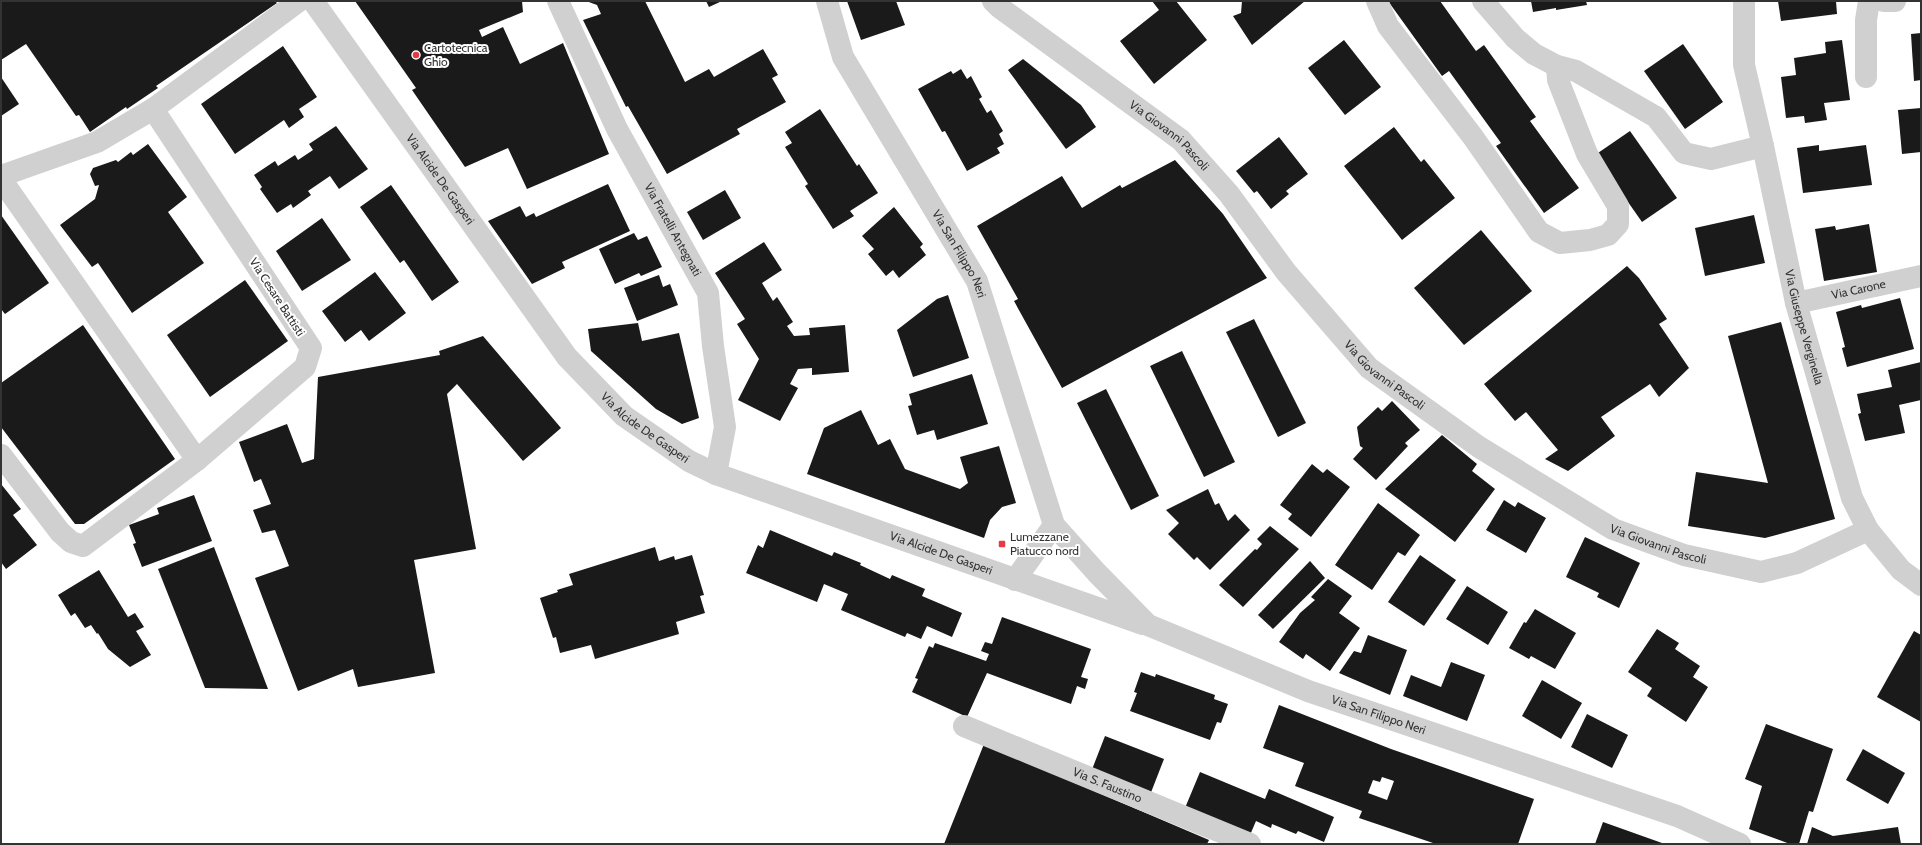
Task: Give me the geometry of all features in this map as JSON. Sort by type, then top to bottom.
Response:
[{"type":"street","points":[[1,176],[97,142],[154,109],[299,1]]},
{"type":"street","name":"Via Alcide De Gasperi","points":[[312,1],[567,357],[624,416],[688,461],[716,474],[1015,580],[1148,625]]},
{"type":"street","name":"Via Fratelli Antegnati","points":[[558,1],[617,128],[708,293],[713,346],[725,427],[716,474]]},
{"type":"street","name":"Via San Filippo Neri","points":[[827,1],[843,57],[977,281],[1054,525],[1097,573],[1148,625],[1308,691],[1677,816],[1740,844]]},
{"type":"street","name":"Via Giovanni Pascoli","points":[[993,1],[999,8],[1181,140],[1229,194],[1286,272],[1369,368],[1480,448],[1606,525],[1684,555],[1762,572],[1797,563],[1868,530]]},
{"type":"street","points":[[1377,1],[1388,26],[1473,137],[1539,232],[1560,243],[1590,240],[1608,235],[1618,224],[1618,206],[1587,154],[1558,80],[1557,66]]},
{"type":"street","points":[[1484,1],[1516,38],[1534,54],[1557,66],[1576,71],[1656,117],[1684,153],[1711,159],[1763,146]]},
{"type":"street","name":"Via Giuseppe Verginella","points":[[1730,1],[1744,44]]},
{"type":"street","name":"Via Giuseppe Verginella","points":[[1744,1],[1744,65],[1796,302],[1852,498],[1868,530],[1902,570],[1921,585]]},
{"type":"street","points":[[1866,77],[1866,20],[1869,1]]},
{"type":"street","points":[[1884,1],[1895,1]]},
{"type":"street","name":"Via Cesare Battisti","points":[[1,455],[60,532],[71,542],[84,546],[197,460],[305,367],[311,348],[154,109]]},
{"type":"street","points":[[1,180],[197,460]]},
{"type":"street","name":"Via Carone","points":[[1796,302],[1921,276]]},
{"type":"street","points":[[1015,580],[1054,525]]},
{"type":"street","name":"Via S. Faustino","points":[[964,726],[1241,842]]},
{"type":"building","points":[[1,1],[275,1],[277,3],[156,86],[158,88],[127,109],[126,107],[90,132],[79,115],[76,116],[26,44],[1,60]]},
{"type":"building","points":[[355,1],[522,1],[523,12],[479,30],[482,37],[503,27],[520,64],[563,43],[609,154],[527,189],[508,148],[465,167],[412,90],[416,88]]},
{"type":"building","points":[[586,1],[645,1],[685,82],[709,69],[714,77],[763,49],[778,75],[772,78],[786,102],[737,129],[740,134],[667,174],[628,106],[626,107],[583,20],[601,14],[597,5]]},
{"type":"building","points":[[706,1],[722,1],[709,7]]},
{"type":"building","points":[[847,1],[896,1],[905,25],[861,40]]},
{"type":"building","points":[[1152,1],[1176,1],[1207,40],[1154,84],[1120,41],[1159,10]]},
{"type":"building","points":[[1242,1],[1305,1],[1252,45],[1233,16],[1241,13]]},
{"type":"building","points":[[1388,1],[1440,1],[1476,51],[1484,45],[1536,117],[1530,121],[1579,188],[1544,213],[1496,146],[1501,143],[1449,71],[1442,76]]},
{"type":"building","points":[[1531,1],[1586,1],[1587,5],[1533,12]]},
{"type":"building","points":[[1778,1],[1836,1],[1837,14],[1781,21]]},
{"type":"building","points":[[1921,33],[1921,80],[1914,81],[1911,34]]},
{"type":"building","points":[[1344,40],[1381,87],[1345,115],[1308,68]]},
{"type":"building","points":[[1842,40],[1850,100],[1824,103],[1827,120],[1805,123],[1804,116],[1786,118],[1781,77],[1796,75],[1794,58],[1826,53],[1825,42]]},
{"type":"building","points":[[1683,44],[1723,102],[1685,129],[1644,71]]},
{"type":"building","points":[[283,46],[317,97],[299,109],[304,117],[289,128],[284,120],[235,154],[201,104]]},
{"type":"building","points":[[1023,59],[1081,105],[1096,127],[1066,149],[1008,70]]},
{"type":"building","points":[[961,69],[967,79],[971,76],[982,97],[979,99],[987,113],[991,110],[1003,131],[999,134],[1004,144],[997,148],[1000,153],[967,171],[945,131],[942,132],[918,89],[951,71],[953,74]]},
{"type":"building","points":[[1,77],[19,104],[1,116]]},
{"type":"building","points":[[1921,108],[1921,152],[1902,154],[1898,110]]},
{"type":"building","points":[[820,109],[857,166],[859,164],[878,193],[850,211],[854,216],[833,229],[805,186],[808,184],[785,147],[792,143],[785,132]]},
{"type":"building","points":[[336,126],[368,169],[339,189],[330,176],[308,191],[311,195],[293,208],[291,204],[277,213],[260,189],[262,187],[254,175],[275,161],[278,166],[295,155],[298,160],[313,150],[309,144]]},
{"type":"building","points":[[1394,127],[1421,162],[1424,159],[1455,198],[1402,240],[1344,166]]},
{"type":"building","points":[[1630,131],[1677,198],[1642,222],[1595,155]]},
{"type":"building","points":[[1279,137],[1308,174],[1286,191],[1289,194],[1271,209],[1257,191],[1254,193],[1236,171]]},
{"type":"building","points":[[148,144],[187,197],[168,212],[204,263],[132,313],[98,263],[92,267],[60,225],[95,199],[99,185],[95,186],[90,174],[93,168],[116,160],[118,162],[131,152],[133,155]]},
{"type":"building","points":[[1819,145],[1819,151],[1866,145],[1872,185],[1803,193],[1797,148]]},
{"type":"building","points":[[1175,160],[1223,214],[1267,278],[1062,388],[1014,301],[1018,299],[977,226],[1062,176],[1082,208],[1120,185],[1122,188]]},
{"type":"building","points":[[608,184],[630,231],[562,262],[565,268],[532,284],[488,221],[520,206],[526,217],[534,213],[536,217]]},
{"type":"building","points":[[391,185],[459,282],[432,301],[404,260],[400,263],[360,207]]},
{"type":"building","points":[[725,190],[741,218],[703,240],[687,212]]},
{"type":"building","points":[[894,207],[923,244],[920,247],[926,255],[899,278],[893,270],[886,276],[868,254],[874,249],[862,236]]},
{"type":"building","points":[[1,215],[49,283],[5,314],[1,309]]},
{"type":"building","points":[[1754,215],[1765,263],[1705,276],[1695,228]]},
{"type":"building","points":[[322,218],[351,260],[302,291],[276,251]]},
{"type":"building","points":[[1869,224],[1877,272],[1824,281],[1815,229],[1835,226],[1836,230]]},
{"type":"building","points":[[1481,230],[1532,291],[1464,345],[1414,288]]},
{"type":"building","points":[[634,233],[638,240],[647,236],[662,267],[641,276],[639,273],[615,284],[599,249]]},
{"type":"building","points":[[764,242],[782,270],[762,283],[773,301],[777,297],[793,322],[787,326],[794,336],[810,335],[809,328],[845,325],[849,372],[812,375],[812,368],[798,369],[790,384],[798,388],[780,421],[738,400],[759,359],[737,324],[745,319],[715,273]]},
{"type":"building","points":[[1627,266],[1639,278],[1667,319],[1659,324],[1689,368],[1659,397],[1650,384],[1601,417],[1615,436],[1568,471],[1545,459],[1558,450],[1526,412],[1515,421],[1484,384]]},
{"type":"building","points":[[375,272],[406,313],[369,341],[361,330],[345,342],[322,311]]},
{"type":"building","points":[[659,275],[663,287],[670,284],[678,305],[637,321],[624,288]]},
{"type":"building","points":[[245,280],[288,341],[210,397],[167,335]]},
{"type":"building","points":[[948,295],[969,358],[913,377],[897,330],[937,299]]},
{"type":"building","points":[[1900,298],[1914,349],[1847,367],[1842,348],[1845,347],[1836,312],[1861,305],[1862,308]]},
{"type":"building","points":[[1254,319],[1306,423],[1278,437],[1226,332]]},
{"type":"building","points":[[1781,322],[1835,519],[1765,538],[1688,526],[1696,472],[1768,483],[1728,336]]},
{"type":"building","points":[[638,323],[642,341],[679,333],[699,418],[682,424],[656,409],[591,351],[588,329]]},
{"type":"building","points":[[83,325],[175,459],[84,524],[75,524],[1,427],[1,383]]},
{"type":"building","points":[[483,336],[561,428],[523,461],[457,384],[447,394],[476,549],[414,560],[435,673],[358,687],[353,669],[298,691],[255,578],[289,566],[275,530],[262,533],[253,510],[271,504],[261,479],[254,482],[239,442],[287,424],[302,463],[314,459],[318,377],[440,355],[439,351]]},
{"type":"building","points":[[1182,351],[1235,462],[1204,477],[1150,366]]},
{"type":"building","points":[[1921,362],[1921,400],[1899,405],[1905,433],[1865,441],[1858,414],[1861,413],[1857,394],[1892,387],[1888,370]]},
{"type":"building","points":[[972,374],[988,424],[937,440],[934,430],[917,435],[908,406],[912,405],[909,394]]},
{"type":"building","points":[[1106,389],[1159,496],[1131,510],[1077,403]]},
{"type":"building","points":[[1392,401],[1420,430],[1405,443],[1408,446],[1376,480],[1353,459],[1363,448],[1360,446],[1357,427],[1378,407],[1382,411]]},
{"type":"building","points":[[861,410],[878,445],[890,439],[905,469],[960,489],[968,483],[960,457],[999,446],[1016,503],[1002,507],[990,520],[984,538],[807,474],[824,428]]},
{"type":"building","points":[[1442,435],[1477,464],[1472,471],[1495,489],[1455,542],[1385,489]]},
{"type":"building","points":[[1312,464],[1323,473],[1327,469],[1350,487],[1311,537],[1288,519],[1292,514],[1280,505]]},
{"type":"building","points":[[1,484],[21,509],[13,515],[37,545],[6,569],[1,562]]},
{"type":"building","points":[[1208,489],[1215,505],[1219,503],[1228,521],[1235,514],[1250,530],[1210,570],[1197,557],[1194,560],[1168,534],[1179,523],[1166,510]]},
{"type":"building","points":[[194,495],[212,541],[142,567],[133,544],[136,543],[129,525],[159,514],[157,508]]},
{"type":"building","points":[[1504,500],[1515,507],[1518,502],[1546,518],[1526,553],[1486,530]]},
{"type":"building","points":[[1378,503],[1420,535],[1405,556],[1398,552],[1372,590],[1335,565]]},
{"type":"building","points":[[1270,526],[1299,549],[1243,607],[1219,585],[1255,549],[1257,550],[1262,544],[1257,539]]},
{"type":"building","points":[[770,530],[832,556],[834,552],[861,563],[860,565],[890,579],[892,575],[925,589],[922,596],[962,613],[952,637],[927,626],[921,639],[907,633],[905,637],[841,610],[848,594],[824,584],[817,602],[746,573],[758,545],[763,548]]},
{"type":"building","points":[[1585,537],[1640,563],[1619,608],[1597,597],[1599,593],[1566,577]]},
{"type":"building","points":[[214,547],[268,689],[205,688],[158,569]]},
{"type":"building","points":[[655,547],[659,561],[674,556],[675,560],[692,555],[704,595],[700,596],[705,613],[676,622],[679,634],[595,659],[591,645],[560,653],[556,637],[553,638],[540,598],[558,592],[557,590],[573,585],[569,574]]},
{"type":"building","points":[[1420,555],[1456,580],[1424,626],[1388,602]]},
{"type":"building","points":[[1310,561],[1325,578],[1273,629],[1258,615]]},
{"type":"building","points":[[99,570],[128,617],[135,613],[144,627],[136,631],[151,655],[130,667],[108,649],[91,625],[85,628],[75,613],[71,616],[58,595]]},
{"type":"building","points":[[1328,579],[1352,596],[1339,613],[1360,628],[1330,671],[1306,654],[1303,659],[1279,642],[1300,613],[1315,600],[1311,597]]},
{"type":"building","points":[[1467,586],[1508,612],[1488,645],[1446,619]]},
{"type":"building","points":[[1535,609],[1576,633],[1555,669],[1531,656],[1529,659],[1509,648],[1524,622],[1526,623]]},
{"type":"building","points":[[1002,617],[1091,649],[1081,677],[1088,679],[1085,689],[1077,686],[1071,704],[987,673],[967,717],[912,692],[918,679],[915,678],[929,646],[933,648],[935,643],[986,661],[989,654],[981,651],[985,642],[992,644]]},
{"type":"building","points":[[1657,629],[1679,643],[1675,649],[1700,666],[1693,677],[1708,687],[1686,722],[1647,696],[1652,688],[1628,672]]},
{"type":"building","points":[[1914,631],[1921,635],[1921,722],[1877,697]]},
{"type":"building","points":[[1368,635],[1407,650],[1390,695],[1339,673],[1354,651],[1361,653]]},
{"type":"building","points":[[1451,662],[1485,675],[1467,721],[1403,696],[1411,675],[1441,687]]},
{"type":"building","points":[[1141,672],[1155,677],[1156,674],[1215,695],[1214,699],[1228,704],[1221,723],[1217,722],[1210,740],[1130,711],[1137,693],[1134,692]]},
{"type":"building","points":[[1542,680],[1582,703],[1561,739],[1522,716]]},
{"type":"building","points":[[1279,705],[1391,749],[1534,799],[1518,844],[1436,844],[1359,818],[1362,811],[1295,786],[1304,763],[1263,748]],"holes":[[[1382,777],[1394,781],[1387,800],[1368,793],[1373,780],[1380,782]]]},
{"type":"building","points":[[1587,714],[1628,735],[1612,768],[1571,747]]},
{"type":"building","points":[[1766,724],[1833,749],[1813,812],[1809,811],[1799,844],[1790,844],[1749,829],[1762,786],[1745,779]]},
{"type":"building","points":[[1105,736],[1164,759],[1150,795],[1091,772]]},
{"type":"building","points":[[984,744],[1209,840],[1207,844],[944,844]]},
{"type":"building","points":[[1863,749],[1905,773],[1888,804],[1846,780]]},
{"type":"building","points":[[1200,772],[1265,799],[1269,789],[1334,817],[1324,842],[1298,831],[1296,834],[1272,824],[1271,828],[1256,821],[1250,835],[1185,808]]},
{"type":"building","points":[[1603,822],[1662,843],[1595,844]]},
{"type":"building","points":[[1812,827],[1833,836],[1898,827],[1901,844],[1807,844]]},
{"type":"place","name":"Cartotecnica Ghio","points":[[416,55]]},
{"type":"place","name":"Lumezzane Piatucco nord","points":[[1002,544]]}]
